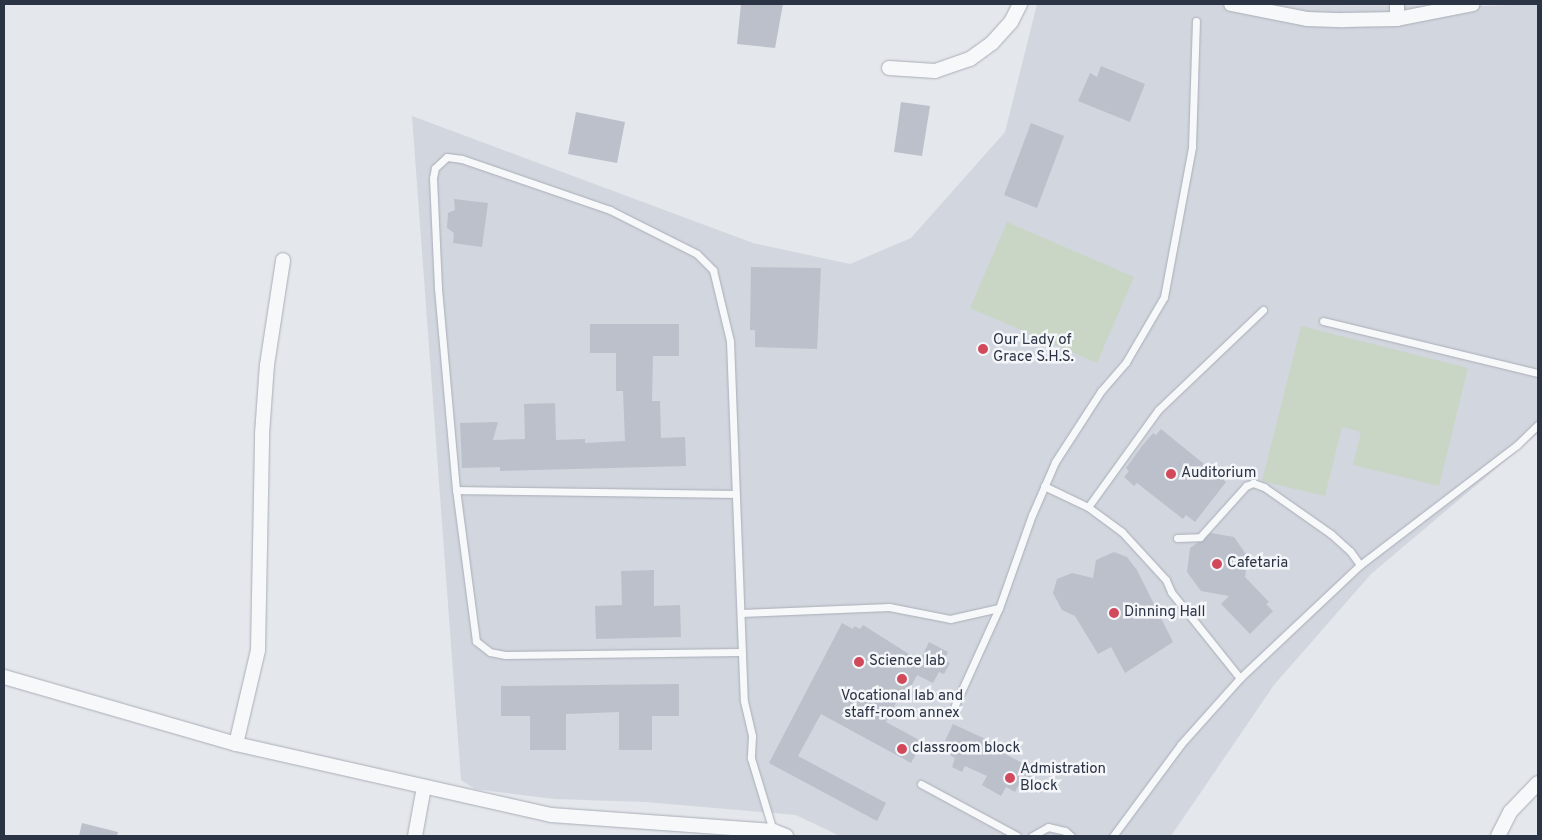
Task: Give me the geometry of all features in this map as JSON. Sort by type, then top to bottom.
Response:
[{"type":"street","points":[[888,68],[935,71],[970,60],[1005,28],[1020,4]]},
{"type":"street","points":[[1231,4],[1308,19],[1397,19],[1473,4]]},
{"type":"street","points":[[1397,4],[1397,19]]},
{"type":"street","points":[[236,744],[258,650],[262,434],[268,365],[283,260]]},
{"type":"street","points":[[4,677],[236,744],[552,815],[773,831],[786,836]]},
{"type":"street","points":[[1498,836],[1511,811],[1538,783]]},
{"type":"street","points":[[415,836],[424,787]]},
{"type":"lane","points":[[955,705],[999,608],[1044,486],[1078,426],[1126,362],[1164,297],[1193,138],[1196,21]]},
{"type":"lane","points":[[741,652],[505,655],[481,648],[473,630],[456,490],[438,288],[432,178],[435,168],[447,157],[462,159],[610,210],[697,254],[713,270],[730,341],[744,701],[752,736],[751,758],[773,831]]},
{"type":"lane","points":[[1088,507],[1158,410],[1263,310]]},
{"type":"lane","points":[[1323,321],[1538,373]]},
{"type":"lane","points":[[1113,836],[1181,744],[1240,678],[1360,566],[1517,445],[1538,425]]},
{"type":"lane","points":[[1177,538],[1200,537],[1246,486],[1258,484],[1338,539],[1360,566]]},
{"type":"lane","points":[[1044,486],[1088,507],[1122,532],[1142,552],[1240,678]]},
{"type":"lane","points":[[456,490],[735,494]]},
{"type":"lane","points":[[741,613],[890,607],[950,619],[999,608]]},
{"type":"lane","points":[[921,784],[1018,836]]},
{"type":"lane","points":[[1032,836],[1048,827],[1064,831],[1071,836]]},
{"type":"shaded area","name":"Our Lady of Grace S.H.S.","points":[[1037,4],[1483,6],[1538,4],[1538,433],[1371,574],[1274,685],[1171,836],[840,836],[796,815],[646,802],[554,799],[475,789],[461,780],[412,116],[753,243],[850,264],[911,238],[1005,132]]},
{"type":"green space","points":[[1007,222],[1134,277],[1097,363],[970,308]]},
{"type":"green space","points":[[1301,326],[1468,368],[1439,486],[1353,465],[1361,432],[1342,427],[1325,496],[1262,481]]},
{"type":"building","points":[[741,4],[783,4],[775,48],[737,44]]},
{"type":"building","points":[[1101,66],[1145,84],[1130,122],[1078,101],[1090,73],[1097,77]]},
{"type":"building","points":[[901,102],[930,106],[922,156],[894,152]]},
{"type":"building","points":[[576,112],[625,122],[617,163],[568,154]]},
{"type":"building","points":[[1031,123],[1064,136],[1037,208],[1004,195]]},
{"type":"building","points":[[454,199],[488,203],[482,247],[453,243],[454,233],[447,228],[448,213],[455,210]]},
{"type":"building","points":[[751,267],[821,268],[817,349],[755,347],[755,330],[750,330]]},
{"type":"building","points":[[590,324],[679,324],[679,356],[653,356],[652,401],[660,401],[661,438],[685,437],[686,466],[500,471],[500,467],[462,468],[460,423],[498,422],[493,440],[525,439],[524,404],[555,403],[556,440],[585,439],[585,443],[625,441],[623,391],[616,391],[616,353],[590,353]]},
{"type":"building","name":"Auditorium","points":[[1161,429],[1226,482],[1195,522],[1186,515],[1183,519],[1137,483],[1134,486],[1124,477],[1129,471],[1126,468],[1142,446],[1153,433],[1156,435]]},
{"type":"building","name":"Cafetaria","points":[[1211,533],[1234,537],[1248,557],[1245,577],[1269,602],[1266,604],[1273,611],[1250,634],[1221,604],[1229,596],[1201,591],[1187,572],[1190,548]]},
{"type":"building","name":"Dinning Hall","points":[[1114,552],[1127,557],[1137,570],[1173,642],[1125,673],[1111,647],[1098,654],[1075,616],[1062,610],[1053,593],[1057,579],[1072,573],[1093,578],[1096,560]]},
{"type":"building","points":[[654,570],[654,606],[680,605],[681,637],[596,639],[595,606],[622,605],[621,571]]},
{"type":"building","points":[[842,623],[853,629],[854,626],[860,629],[863,625],[920,661],[929,642],[948,652],[944,660],[950,663],[944,674],[939,672],[933,683],[917,675],[903,702],[898,699],[886,722],[923,742],[911,763],[821,714],[798,756],[886,803],[877,821],[769,763]]},
{"type":"building","points":[[679,684],[679,716],[652,716],[652,750],[619,750],[619,712],[566,714],[566,750],[530,750],[530,716],[501,716],[501,686]]},
{"type":"building","points":[[953,724],[994,743],[992,747],[1037,771],[1028,789],[1019,784],[1015,792],[1006,787],[1001,796],[982,785],[987,776],[965,766],[962,772],[952,767],[955,758],[950,755],[954,748],[944,743]]},
{"type":"building","points":[[82,823],[118,832],[117,836],[79,836]]},
{"type":"place","name":"Our Lady of Grace S.H.S.","points":[[983,349]]},
{"type":"place","name":"Auditorium","points":[[1171,474]]},
{"type":"place","name":"Cafetaria","points":[[1217,564]]},
{"type":"place","name":"Dinning Hall","points":[[1114,613]]},
{"type":"place","name":"Science lab","points":[[859,662]]},
{"type":"place","name":"Vocational lab and staff-room annex","points":[[902,679]]},
{"type":"place","name":"classroom block","points":[[902,749]]},
{"type":"place","name":"Admistration Block","points":[[1010,778]]}]
